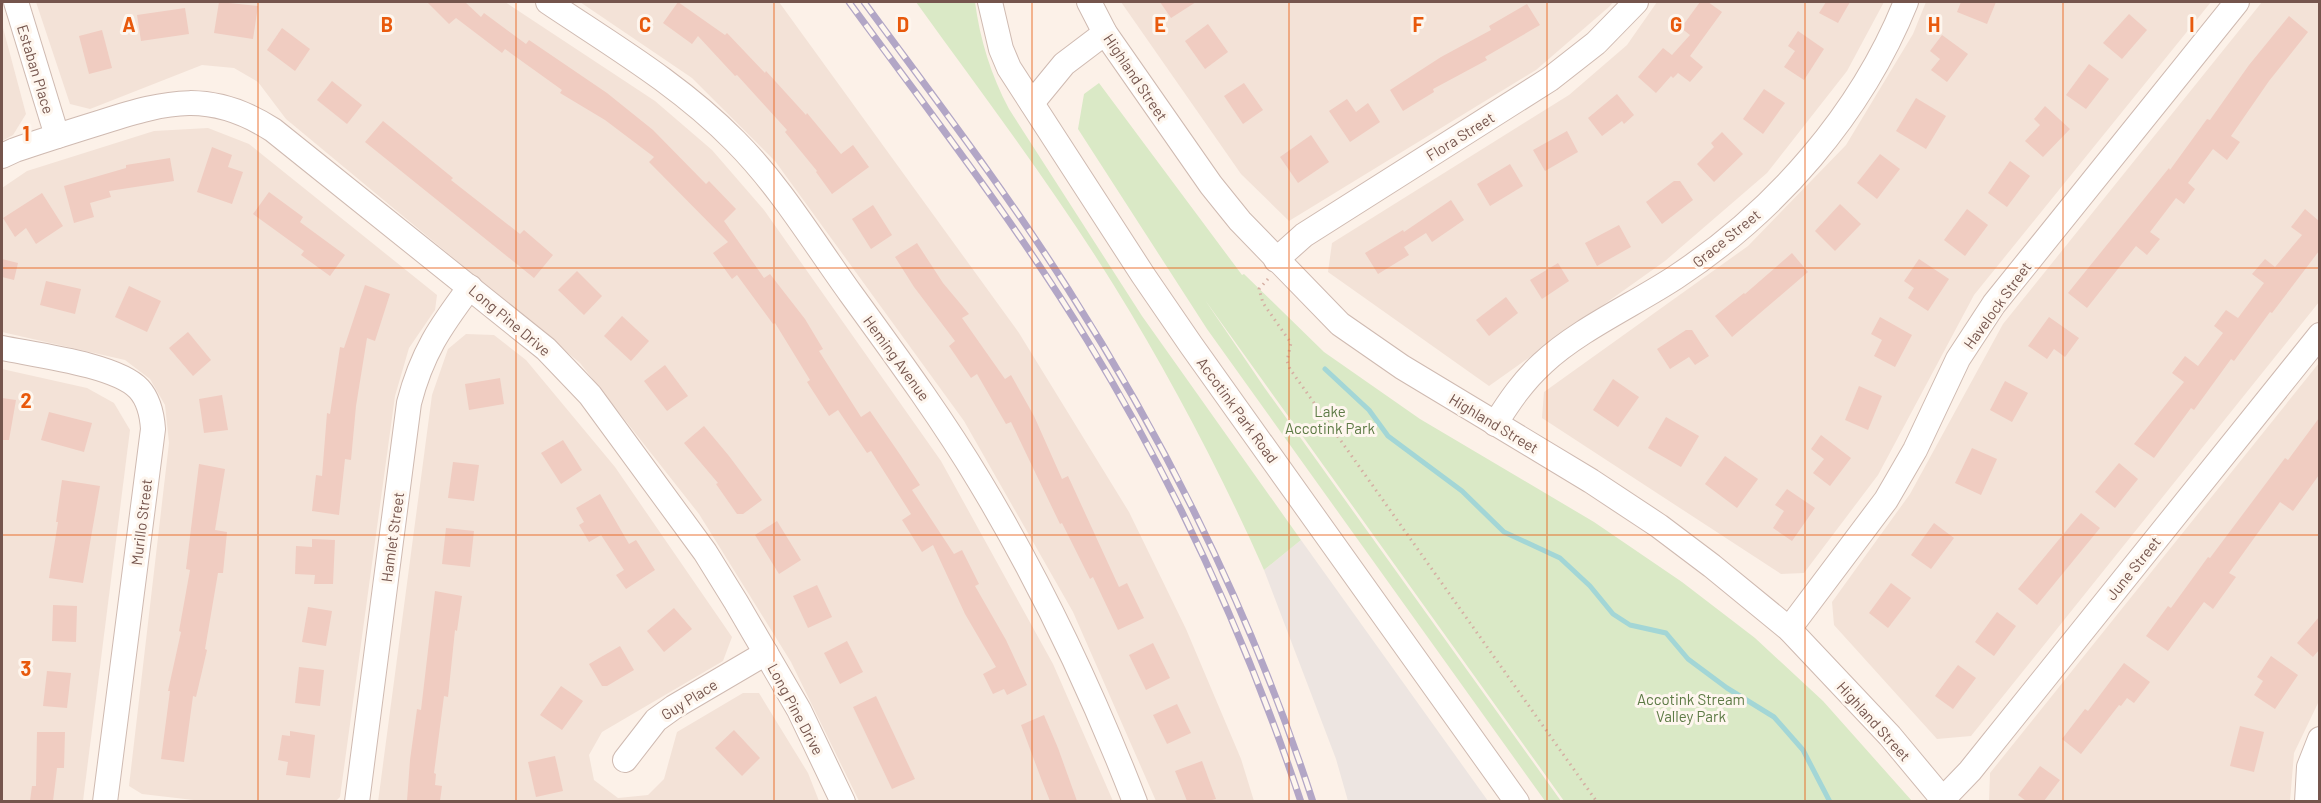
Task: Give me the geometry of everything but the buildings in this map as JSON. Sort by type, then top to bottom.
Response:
[{"type":"street","name":"Estaban Place","points":[[16,2],[57,136]]},
{"type":"street","name":"Heming Avenue","points":[[548,2],[666,81],[701,109],[752,159],[781,196],[935,411],[980,482],[1021,553],[1073,654],[1135,801]]},
{"type":"street","name":"Accotink Park Road","points":[[990,2],[1001,50],[1009,68],[1143,275],[1517,801]]},
{"type":"street","name":"Highland Street","points":[[1089,2],[1105,33],[1211,185],[1240,221],[1340,324],[1402,367],[1591,481],[1659,526],[1789,629],[1890,736],[1944,800]]},
{"type":"street","name":"Flora Street","points":[[1279,263],[1304,235],[1550,79],[1596,43],[1636,2]]},
{"type":"street","name":"Grace Street","points":[[1495,424],[1518,388],[1544,362],[1572,341],[1676,277],[1723,243],[1776,196],[1825,140],[1884,48],[1906,2]]},
{"type":"street","name":"Havelock Street","points":[[1789,629],[1886,500],[1915,450],[1958,359],[1994,304],[2237,2]]},
{"type":"street","points":[[1032,103],[1064,64],[1105,33]]},
{"type":"street","name":"Long Pine Drive","points":[[2,156],[57,136],[164,104],[202,104],[240,112],[273,130],[546,349],[590,395],[705,552],[799,710],[843,801]]},
{"type":"street","name":"Hamlet Street","points":[[357,801],[409,403],[424,355],[438,331],[470,287]]},
{"type":"street","name":"June Street","points":[[1944,800],[1970,771],[2319,335]]},
{"type":"street","name":"Murillo Street","points":[[2,348],[108,370],[126,378],[140,390],[152,413],[153,429],[105,801]]},
{"type":"street","name":"Guy Place","points":[[624,760],[656,720],[766,653]]},
{"type":"street","points":[[2307,801],[2309,767],[2319,739]]},
{"type":"path","points":[[1279,263],[1259,289],[1263,303],[1292,343],[1287,361],[1290,369],[1597,801]]},
{"type":"shaded area","points":[[36,2],[505,2],[655,101],[712,150],[764,210],[941,461],[1053,664],[1113,801],[859,801],[791,662],[699,514],[580,363],[286,119],[258,82],[234,68],[202,65],[90,109],[70,104]]},
{"type":"shaded area","points":[[580,2],[779,2],[1019,333],[1129,512],[1186,629],[1241,759],[1254,801],[1156,801],[1073,612],[964,421],[775,161],[692,78]]},
{"type":"shaded area","points":[[1121,2],[1613,2],[1536,70],[1289,221],[1241,174]]},
{"type":"shaded area","points":[[1657,2],[1884,2],[1847,71],[1767,173],[1665,261],[1489,386],[1328,272],[1332,243],[1569,95],[1627,45]]},
{"type":"shaded area","points":[[1926,2],[2211,2],[1974,295],[1878,475],[1804,573],[1781,574],[1542,418],[1544,392],[1748,246],[1846,145],[1913,34]]},
{"type":"shaded area","points":[[2262,2],[2319,2],[2319,302],[1971,736],[1937,739],[1834,625],[1832,602],[1910,494],[2003,324]]},
{"type":"shaded area","points":[[2,24],[26,114],[13,135],[2,141]]},
{"type":"shaded area","points":[[208,128],[249,144],[437,295],[435,310],[409,348],[395,396],[340,797],[336,801],[202,801],[142,794],[129,786],[169,443],[165,405],[150,379],[125,360],[2,332],[2,188],[27,171],[154,131]]},
{"type":"shaded area","points":[[466,334],[494,335],[526,360],[615,467],[732,637],[723,661],[602,732],[589,755],[594,780],[618,798],[648,795],[664,779],[677,732],[743,693],[759,693],[808,773],[819,801],[378,802],[432,395],[448,349]]},
{"type":"shaded area","points":[[2319,363],[2319,701],[2294,753],[2290,801],[1989,802],[1990,773]]},
{"type":"shaded area","points":[[2,369],[87,388],[114,403],[130,430],[83,801],[2,802]]},
{"type":"shaded area","points":[[1301,540],[1488,801],[1348,801],[1336,759],[1264,570]]},
{"type":"green space","points":[[916,2],[975,2],[987,57],[1009,109],[1142,316],[1301,540],[1264,570],[1193,424],[1113,284],[1042,177]]},
{"type":"green space","points":[[1099,83],[1242,275],[1244,274],[1324,352],[1420,419],[1594,522],[1682,582],[1755,638],[1823,701],[1912,801],[1564,801],[1205,300],[1264,387],[1561,801],[1545,801],[1207,329],[1078,129],[1084,94]]},
{"type":"waterway","points":[[1325,369],[1369,410],[1388,436],[1462,491],[1504,532],[1560,558],[1590,586],[1613,614],[1630,625],[1666,633],[1688,659],[1727,688],[1774,717],[1803,750],[1830,802]]},
{"type":"railway","points":[[849,2],[1031,253],[1120,395],[1180,507],[1233,623],[1301,802]]},
{"type":"railway","points":[[864,2],[1044,252],[1141,411],[1207,537],[1236,602],[1290,734],[1313,802]]},
{"type":"park label","name":"Lake Accotink Park","points":[[1330,420]]},
{"type":"park label","name":"Accotink Stream Valley Park","points":[[1691,708]]}]
